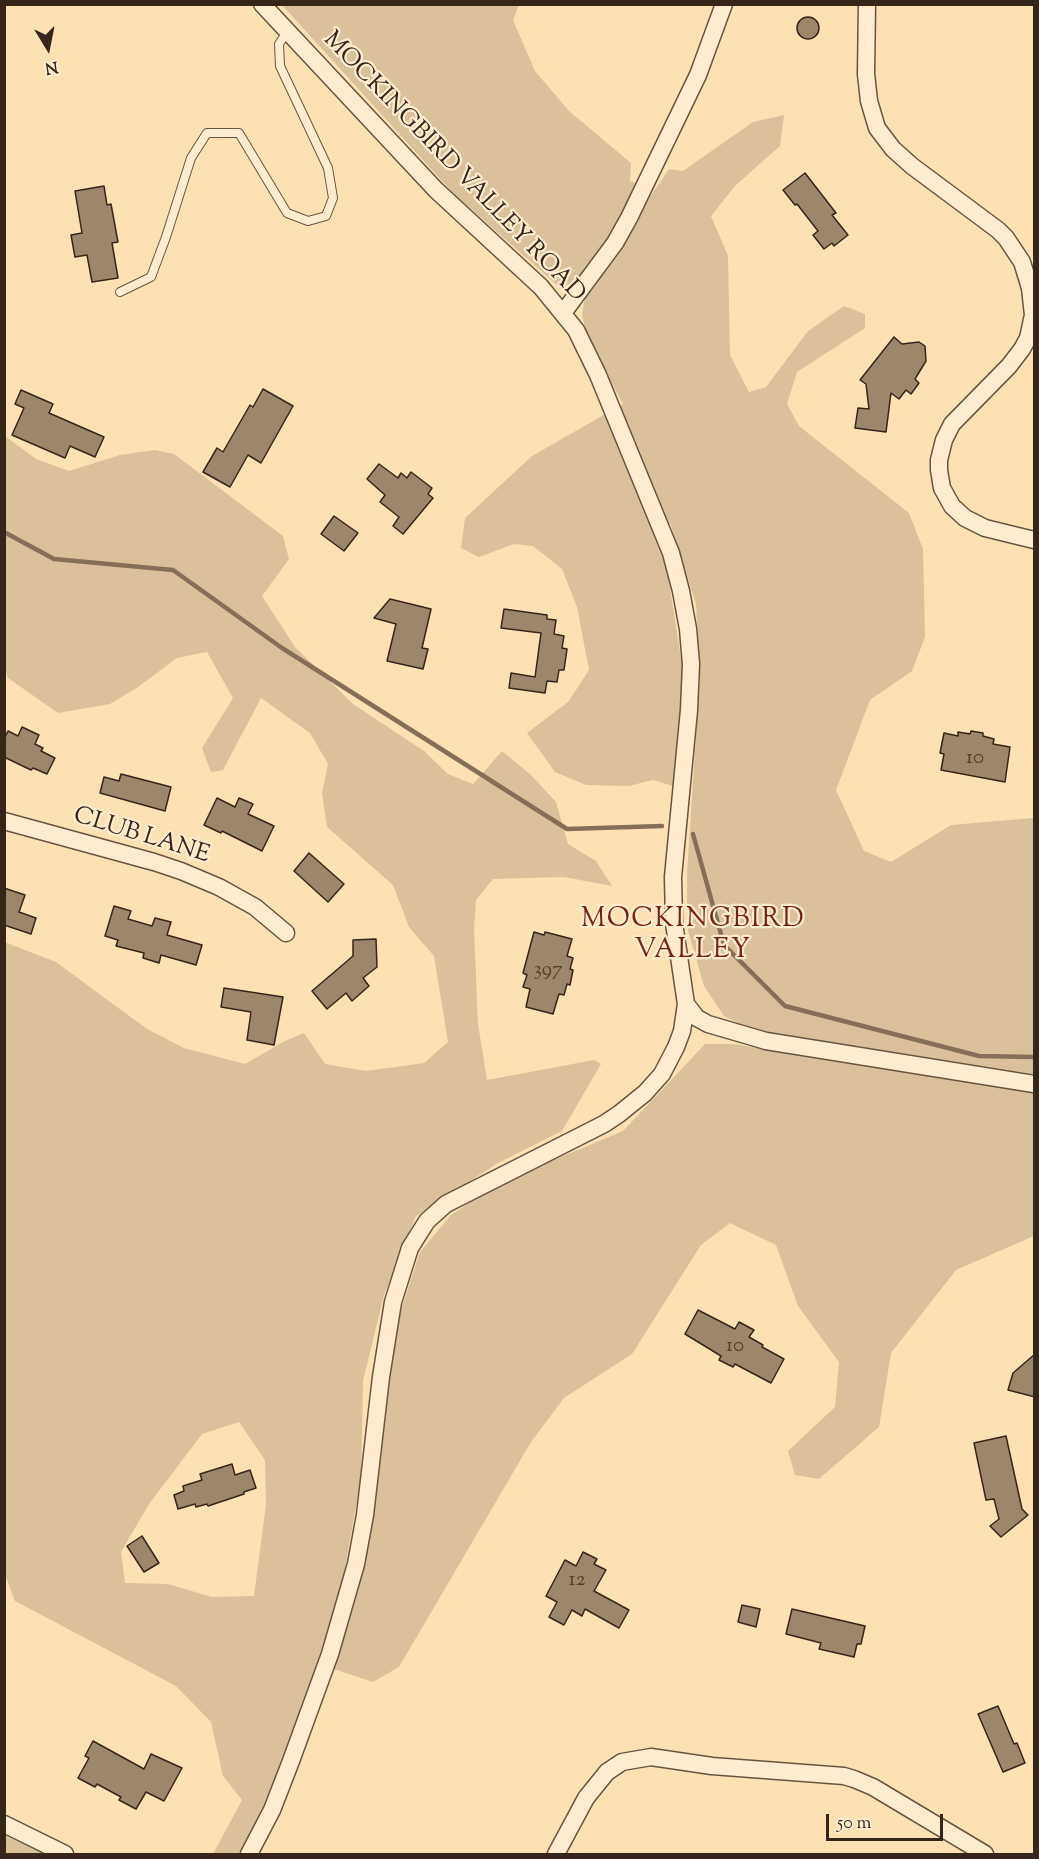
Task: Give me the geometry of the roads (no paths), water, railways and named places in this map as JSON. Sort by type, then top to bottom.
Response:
[{"type":"street","name":"MOCKINGBIRD VALLEY ROAD","points":[[249,1854],[272,1810],[291,1761],[330,1654],[356,1564],[393,1302],[410,1248],[427,1221],[446,1204],[619,1114],[645,1093],[662,1074],[676,1047],[682,1031],[686,1004],[674,923],[673,878],[690,710],[691,676],[688,630],[681,591],[667,543],[598,375],[576,330],[541,287],[436,190],[262,4]]},
{"type":"street","points":[[562,313],[615,243],[629,218],[698,75],[724,4]]},
{"type":"street","points":[[867,4],[866,74],[869,101],[877,128],[893,149],[912,166],[1006,238],[1022,262],[1030,288],[1033,315],[1028,338],[1010,366],[958,417],[944,440],[939,460],[942,489],[952,506],[965,518],[985,528],[1035,540]]},
{"type":"street","name":"CLUB LANE","points":[[4,821],[181,871],[219,887],[255,907],[286,933]]},
{"type":"street","points":[[686,1004],[697,1017],[708,1024],[766,1041],[1035,1084]]},
{"type":"street","points":[[556,1854],[586,1798],[607,1772],[622,1762],[651,1756],[712,1766],[844,1776],[873,1787],[985,1854]]},
{"type":"street","points":[[4,1824],[65,1854]]},
{"type":"lane","points":[[120,292],[151,277],[191,158],[207,133],[239,133],[287,213],[308,221],[326,216],[333,198],[328,168],[280,66],[279,44],[287,32]]},
{"type":"waterway","points":[[4,532],[54,559],[173,570],[282,648],[567,829],[662,826]]},
{"type":"waterway","points":[[693,834],[724,945],[785,1006],[979,1056],[1034,1057]]},
{"type":"district","name":"MOCKINGBIRD VALLEY","points":[[693,936]]}]
